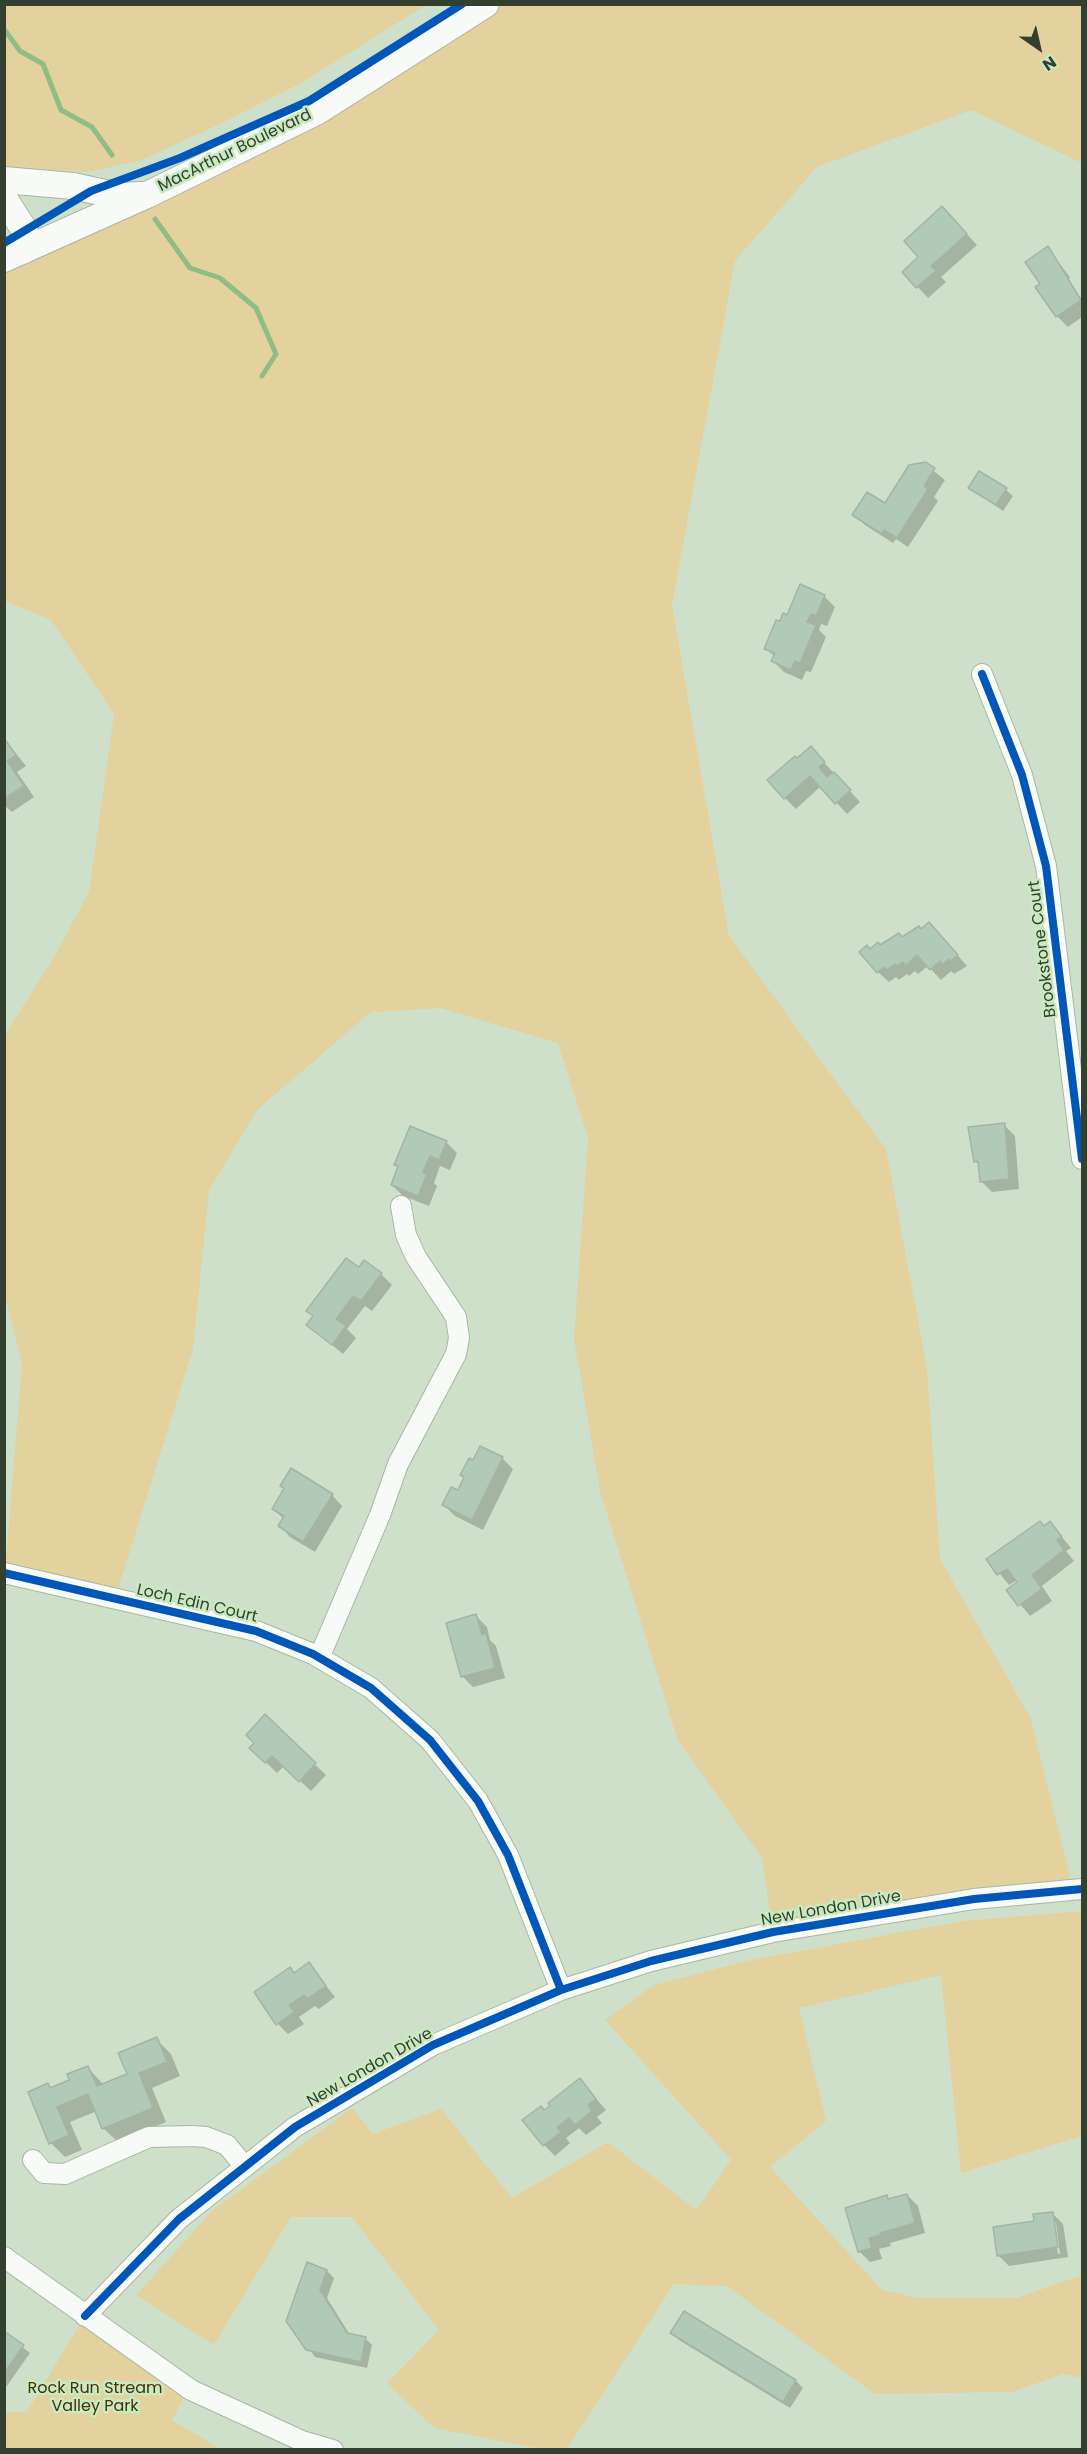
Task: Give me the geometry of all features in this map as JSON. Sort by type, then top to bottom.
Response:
[{"type":"main road","name":"MacArthur Boulevard","points":[[14,255],[147,195],[318,111],[486,4]]},
{"type":"main road","points":[[4,180],[73,186],[119,196],[147,195]]},
{"type":"main road","points":[[4,198],[25,231],[14,255]]},
{"type":"main road","points":[[4,229],[14,255]]},
{"type":"street","name":"Brookstone Court","points":[[982,674],[1022,775],[1046,866],[1083,1159]]},
{"type":"street","points":[[320,1658],[380,1515],[398,1464],[456,1354],[459,1338],[456,1317],[416,1257],[406,1235],[401,1206]]},
{"type":"street","name":"Loch Edin Court","points":[[4,1573],[256,1631],[320,1658],[371,1688],[430,1740],[478,1801],[508,1855],[561,1990]]},
{"type":"street","name":"New London Drive","points":[[85,2316],[179,2219],[295,2127],[433,2045],[561,1990],[651,1961],[773,1932],[974,1899],[1083,1889]]},
{"type":"street","points":[[33,2160],[44,2173],[65,2174],[149,2137],[192,2136],[206,2137],[227,2145],[245,2167]]},
{"type":"street","points":[[4,2257],[191,2390],[301,2445],[333,2450]]},
{"type":"green space","points":[[5,5],[426,5],[301,83],[222,123],[139,161],[87,172],[5,168]]},
{"type":"green space","points":[[486,5],[1082,5],[1082,163],[971,110],[817,167],[735,261],[672,605],[729,936],[886,1149],[927,1369],[940,1559],[1031,1719],[1073,1890],[773,1932],[762,1858],[678,1740],[600,1491],[574,1339],[588,1138],[558,1043],[440,1008],[371,1012],[257,1110],[209,1190],[193,1349],[115,1599],[5,1573],[22,1362],[5,1296],[4,1036],[53,959],[89,892],[114,714],[51,620],[5,601],[5,259],[147,195]]},
{"type":"green space","points":[[1082,1911],[1082,2136],[961,2173],[941,1975],[799,2008],[826,2121],[770,2167],[882,2290],[918,2298],[1017,2298],[1082,2275],[1082,2378],[1064,2374],[1011,2392],[875,2394],[727,2286],[674,2284],[567,2449],[541,2449],[434,2428],[387,2383],[439,2330],[352,2217],[291,2217],[214,2345],[136,2295],[212,2211],[352,2108],[373,2134],[441,2109],[512,2198],[608,2142],[696,2210],[731,2160],[605,2020],[654,1985],[747,1961],[962,1921]]},
{"type":"green space","name":"Rock Run Stream Valley Park","points":[[80,2324],[184,2397],[172,2420],[220,2449],[5,2449],[5,2412],[27,2412]]},
{"type":"building","points":[[942,206],[967,234],[931,266],[936,271],[916,288],[902,272],[918,257],[904,241]]},
{"type":"building","points":[[1048,246],[1081,300],[1056,317],[1035,287],[1040,284],[1025,262]]},
{"type":"building","points":[[926,462],[935,468],[924,486],[928,489],[897,538],[884,530],[882,534],[852,515],[867,492],[885,503],[909,465]]},
{"type":"building","points":[[979,471],[1007,488],[996,505],[968,488]]},
{"type":"building","points":[[800,584],[825,595],[816,616],[811,614],[807,622],[816,625],[800,663],[795,661],[791,670],[771,661],[775,653],[764,649],[776,620],[780,621],[783,613],[787,615]]},
{"type":"building","points":[[4,738],[16,755],[7,761],[24,786],[4,799]]},
{"type":"building","points":[[811,746],[825,762],[819,767],[827,777],[834,772],[851,790],[835,804],[810,776],[784,799],[767,780],[795,756],[797,758]]},
{"type":"building","points":[[929,922],[958,955],[951,961],[949,959],[942,965],[940,961],[930,970],[917,955],[906,965],[903,962],[897,966],[895,964],[887,970],[884,967],[877,973],[859,952],[867,945],[870,949],[878,942],[880,945],[899,933],[902,937],[919,926],[921,929]]},
{"type":"building","points":[[1005,1123],[1009,1179],[980,1182],[978,1161],[974,1162],[968,1127]]},
{"type":"building","points":[[410,1126],[447,1141],[439,1160],[430,1156],[423,1172],[427,1174],[418,1196],[391,1185],[398,1166],[394,1165]]},
{"type":"building","points":[[346,1258],[359,1267],[364,1260],[382,1273],[361,1301],[353,1296],[336,1319],[346,1326],[332,1345],[306,1325],[313,1316],[306,1311]]},
{"type":"building","points":[[480,1446],[503,1457],[472,1520],[442,1505],[451,1487],[458,1490],[464,1477],[460,1475],[469,1458],[473,1460]]},
{"type":"building","points":[[291,1468],[333,1494],[303,1542],[278,1526],[284,1516],[272,1509],[284,1488],[280,1486]]},
{"type":"building","points":[[1040,1521],[1044,1526],[1050,1521],[1062,1537],[1057,1540],[1064,1550],[1032,1575],[1042,1589],[1018,1606],[1006,1590],[1017,1582],[1007,1569],[997,1575],[986,1559]]},
{"type":"building","points":[[476,1614],[482,1635],[486,1633],[495,1668],[461,1677],[446,1623]]},
{"type":"building","points":[[265,1714],[316,1763],[299,1782],[272,1756],[265,1763],[249,1748],[254,1743],[246,1735]]},
{"type":"building","points":[[309,1962],[326,1986],[307,1999],[304,1995],[289,2005],[294,2012],[276,2025],[254,1992],[290,1967],[294,1973]]},
{"type":"building","points":[[157,2037],[167,2062],[139,2073],[153,2108],[102,2129],[88,2094],[57,2107],[69,2135],[49,2144],[28,2092],[48,2083],[50,2088],[69,2080],[67,2074],[88,2066],[97,2086],[127,2074],[118,2053]]},
{"type":"building","points":[[580,2078],[596,2099],[588,2105],[592,2111],[575,2125],[569,2118],[557,2127],[561,2132],[543,2146],[522,2120],[541,2106],[544,2110],[550,2106],[548,2103]]},
{"type":"building","points":[[907,2194],[915,2223],[869,2238],[872,2248],[858,2252],[845,2208],[887,2195],[888,2199]]},
{"type":"building","points":[[1053,2212],[1058,2247],[997,2256],[993,2227],[1034,2221],[1033,2214]]},
{"type":"building","points":[[307,2262],[327,2270],[320,2290],[347,2333],[366,2337],[361,2362],[306,2350],[286,2321]]},
{"type":"building","points":[[684,2311],[796,2380],[783,2402],[670,2333]]},
{"type":"building","points":[[4,2331],[24,2345],[4,2373]]},
{"type":"waterway","points":[[4,29],[20,51],[43,64],[61,110],[92,127],[112,155]]},
{"type":"waterway","points":[[155,219],[190,268],[220,278],[256,308],[276,354],[262,376]]},
{"type":"cycle path","points":[[4,243],[91,191],[180,158],[309,101],[462,4]]},
{"type":"cycle path","points":[[982,674],[1022,775],[1046,866],[1082,1159]]},
{"type":"cycle path","points":[[4,1573],[256,1631],[313,1654],[371,1688],[430,1740],[478,1801],[508,1855],[561,1990]]},
{"type":"cycle path","points":[[85,2316],[179,2219],[295,2127],[433,2045],[561,1990],[651,1961],[773,1932],[974,1899],[1082,1889]]}]
